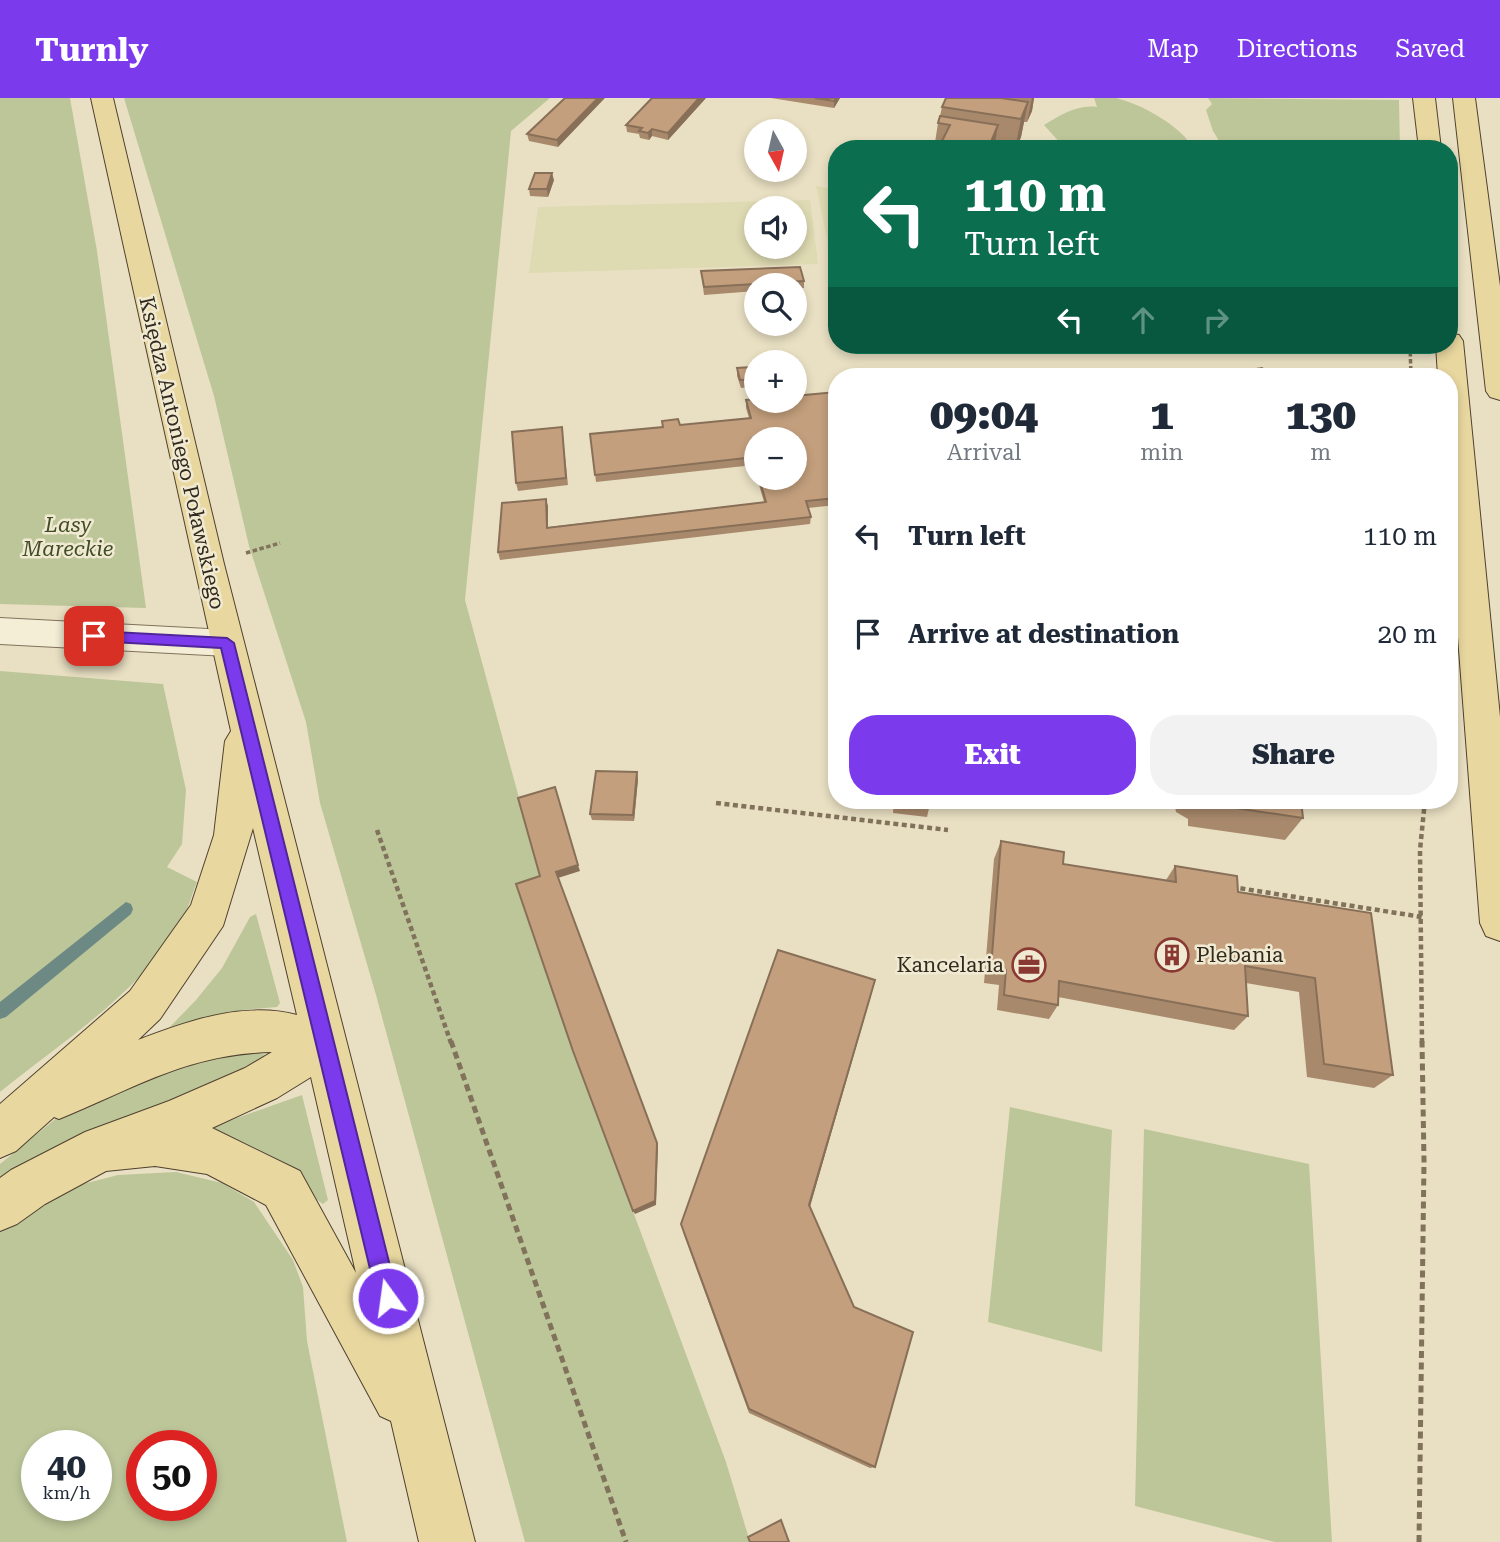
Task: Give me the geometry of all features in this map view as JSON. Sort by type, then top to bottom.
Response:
[{"type":"main road","name":"Księdza Antoniego Poławskiego","points":[[102,98],[135,253],[227,643],[447,1542]]},
{"type":"main road","points":[[1424,98],[1429,140]]},
{"type":"main road","points":[[1464,98],[1500,391]]},
{"type":"main road","points":[[1458,444],[1500,923]]},
{"type":"main road","points":[[12,1124],[145,1005],[209,913],[233,835],[246,715]]},
{"type":"main road","points":[[12,1124],[125,1066],[216,1035],[276,1031],[326,1044]]},
{"type":"main road","points":[[0,1207],[29,1187],[100,1148],[174,1122],[261,1083],[326,1044]]},
{"type":"main road","points":[[100,1148],[155,1143],[212,1152],[283,1188],[424,1448]]},
{"type":"street","points":[[0,631],[227,643]]},
{"type":"path","points":[[246,553],[280,542]]},
{"type":"path","points":[[716,803],[948,830]]},
{"type":"path","points":[[1419,1542],[1424,1161],[1420,850],[1424,809]]},
{"type":"path","points":[[377,830],[626,1542]]},
{"type":"path","points":[[1224,886],[1422,918]]},
{"type":"shaded area","points":[[816,186],[828,188],[828,244]]},
{"type":"shaded area","points":[[807,200],[810,200],[818,264],[529,273],[538,207],[744,202],[744,259],[807,259]]},
{"type":"green space","name":"Lasy Mareckie","points":[[0,98],[70,98],[97,251],[146,608],[0,604]]},
{"type":"green space","points":[[124,98],[550,98],[511,131],[465,600],[542,882],[575,1055],[726,1462],[750,1542],[525,1542],[376,995],[320,803],[306,722],[249,546],[214,396]]},
{"type":"green space","points":[[1094,98],[1116,98],[1136,105],[1171,125],[1187,140],[1058,140],[1044,125],[1076,109],[1097,107]]},
{"type":"green space","points":[[1208,98],[1399,100],[1400,140],[1218,140],[1206,110],[1212,104]]},
{"type":"green space","points":[[0,671],[163,684],[186,790],[182,844],[167,867],[197,882],[179,927],[141,975],[96,1017],[0,1092]]},
{"type":"green space","points":[[256,914],[280,1003],[277,1007],[243,1010],[165,1032],[222,968],[250,917]]},
{"type":"green space","points":[[253,1051],[273,1057],[0,1178],[0,1164],[64,1112],[218,1054]]},
{"type":"green space","points":[[302,1095],[328,1200],[323,1204],[270,1157],[251,1147],[215,1135],[211,1127]]},
{"type":"green space","points":[[1010,1107],[1112,1130],[1102,1352],[988,1322]]},
{"type":"green space","points":[[1144,1129],[1309,1164],[1332,1542],[1275,1542],[1135,1506]]},
{"type":"green space","points":[[176,1172],[222,1183],[254,1202],[293,1260],[303,1287],[307,1341],[347,1542],[0,1542],[0,1232],[75,1186],[118,1175]]},
{"type":"building","points":[[565,98],[598,98],[557,140],[527,134]]},
{"type":"building","points":[[652,98],[699,98],[668,133],[652,129],[648,133],[639,131],[642,128],[626,125]]},
{"type":"building","points":[[815,98],[836,98],[834,101]]},
{"type":"building","points":[[946,98],[1001,98],[1028,102],[1021,119],[942,107]]},
{"type":"building","points":[[940,116],[998,125],[992,140],[942,140],[950,125],[938,123]]},
{"type":"building","points":[[535,173],[552,173],[547,189],[529,189]]},
{"type":"building","points":[[800,267],[802,273],[744,273],[744,285],[704,287],[701,271]]},
{"type":"building","points":[[737,368],[744,368],[744,380],[740,380]]},
{"type":"building","points":[[828,393],[828,499],[806,501],[811,517],[498,552],[502,503],[546,499],[547,528],[766,502],[762,490],[807,490],[807,427],[744,427],[744,458],[595,475],[590,434],[663,427],[662,421],[678,419],[680,425],[751,418],[750,413],[807,413],[807,395]]},
{"type":"building","points":[[562,427],[566,478],[516,483],[512,432]]},
{"type":"building","points":[[596,771],[637,772],[633,815],[590,814]]},
{"type":"building","points":[[555,787],[578,865],[556,872],[657,1143],[655,1201],[633,1211],[573,1051],[516,884],[540,876],[518,798]]},
{"type":"building","points":[[1242,809],[1302,809],[1303,818]]},
{"type":"building","name":"Plebania","points":[[1001,841],[1064,852],[1063,864],[1176,882],[1175,866],[1237,876],[1238,892],[1371,913],[1393,1075],[1324,1064],[1315,978],[1245,966],[1248,1016],[1059,981],[1058,1005],[1004,995],[1006,970],[991,968]]},
{"type":"building","points":[[778,950],[875,980],[809,1205],[854,1307],[913,1332],[875,1467],[749,1409],[681,1224]]},
{"type":"building","points":[[781,1520],[789,1542],[750,1542],[748,1537]]},
{"type":"waterway","points":[[0,1012],[126,909]]},
{"type":"place","name":"Plebania","points":[[1172,955]]},
{"type":"place","name":"Kancelaria","points":[[1029,965]]},
{"type":"route","points":[[94,636],[227,643],[388,1298]]}]
